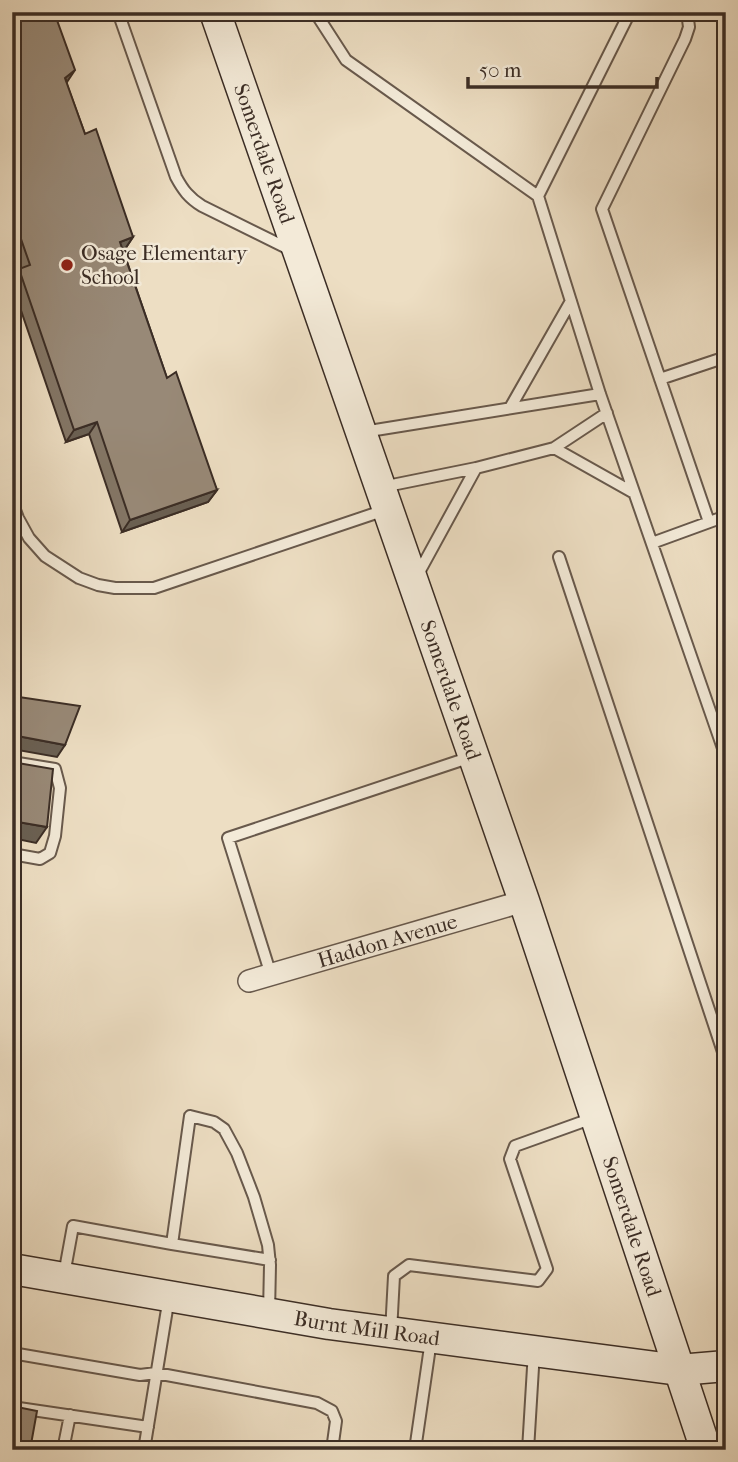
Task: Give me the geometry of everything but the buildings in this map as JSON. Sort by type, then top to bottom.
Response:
[{"type":"main road","name":"Somerdale Road","points":[[215,12],[524,901],[706,1450]]},
{"type":"main road","name":"Burnt Mill Road","points":[[12,1269],[329,1324],[679,1370],[726,1366]]},
{"type":"street","name":"Haddon Avenue","points":[[249,981],[524,901]]},
{"type":"lane","points":[[118,12],[176,177],[183,190],[191,200],[298,253]]},
{"type":"lane","points":[[316,12],[346,60],[538,195],[600,394],[726,757]]},
{"type":"lane","points":[[538,195],[630,12]]},
{"type":"lane","points":[[687,12],[689,27],[685,39],[602,209],[709,522]]},
{"type":"lane","points":[[510,408],[571,301]]},
{"type":"lane","points":[[660,379],[726,356]]},
{"type":"lane","points":[[360,433],[600,394]]},
{"type":"lane","points":[[12,502],[29,538],[46,556],[79,578],[98,585],[138,589],[154,587],[383,499],[476,468],[554,448],[607,413]]},
{"type":"lane","points":[[554,448],[635,492]]},
{"type":"lane","points":[[413,584],[476,468]]},
{"type":"lane","points":[[652,543],[726,516]]},
{"type":"lane","points":[[559,558],[726,1061]]},
{"type":"lane","points":[[271,975],[228,838],[473,756]]},
{"type":"lane","points":[[12,762],[55,769],[60,788],[55,836],[50,853],[40,859],[12,854]]},
{"type":"lane","points":[[172,1244],[190,1116],[214,1122],[224,1129],[237,1153],[268,1245],[269,1313]]},
{"type":"lane","points":[[391,1332],[394,1276],[410,1265],[538,1281],[547,1269],[510,1159],[515,1146],[595,1117]]},
{"type":"lane","points":[[64,1278],[73,1226],[270,1260]]},
{"type":"lane","points":[[144,1450],[169,1296]]},
{"type":"lane","points":[[415,1450],[432,1337]]},
{"type":"lane","points":[[528,1450],[534,1350]]},
{"type":"lane","points":[[12,1353],[140,1375],[156,1373],[317,1402],[332,1411],[336,1421],[332,1450]]},
{"type":"lane","points":[[12,1406],[148,1427]]},
{"type":"lane","points":[[63,1450],[70,1415]]},
{"type":"place","name":"Osage Elementary School","points":[[67,265]]}]
